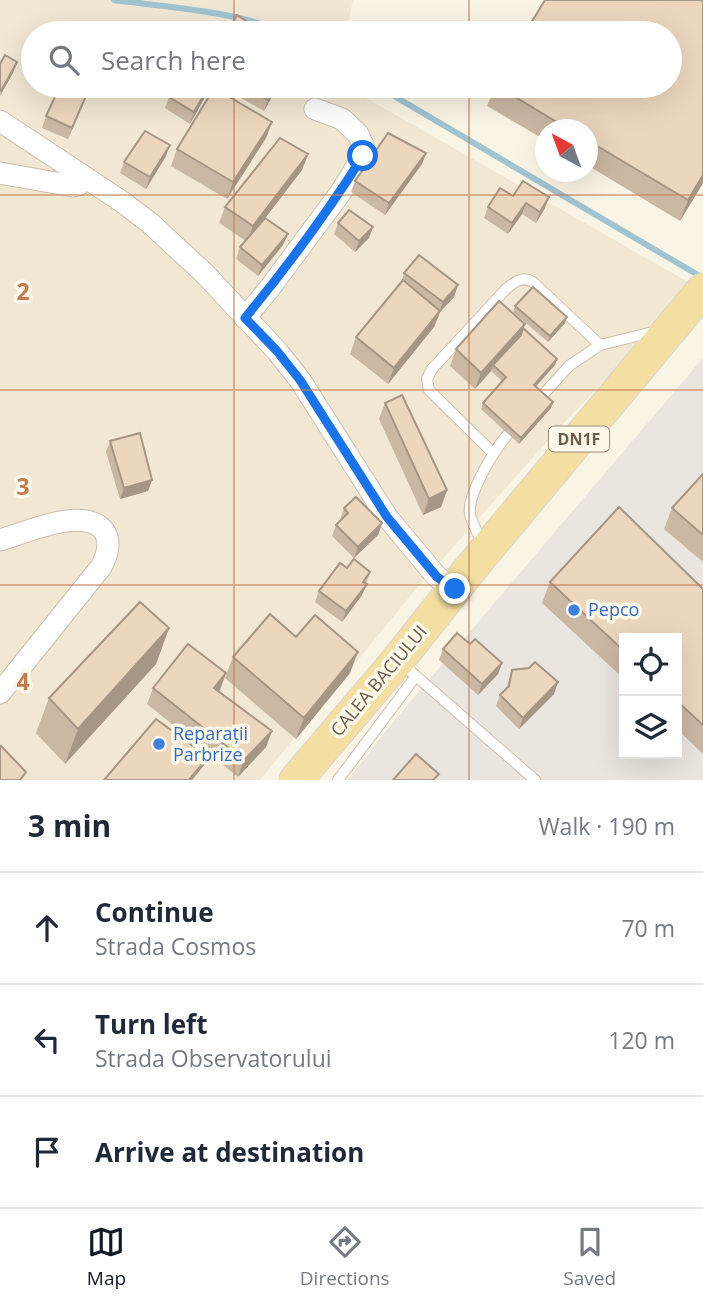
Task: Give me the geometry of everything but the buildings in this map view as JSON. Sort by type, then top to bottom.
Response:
[{"type":"main road","name":"CALEA BACIULUI","points":[[296,780],[407,668],[455,589],[699,295]]},
{"type":"street","points":[[245,318],[341,192],[363,156],[363,145],[358,134],[342,119],[315,109]]},
{"type":"street","points":[[0,121],[150,223],[205,274],[277,351],[300,380],[387,517],[437,577],[455,589]]},
{"type":"street","points":[[0,173],[73,186],[86,178]]},
{"type":"street","points":[[0,540],[68,520],[85,519],[103,529],[108,540],[107,556],[101,567],[0,693]]},
{"type":"lane","points":[[494,453],[429,390],[427,379],[432,369],[507,288],[521,279],[533,282],[600,345]]},
{"type":"lane","points":[[540,398],[569,366],[600,345],[673,328]]},
{"type":"lane","points":[[486,551],[470,513],[472,499],[494,453],[508,434]]},
{"type":"lane","points":[[338,780],[407,668],[535,780]]},
{"type":"shaded area","points":[[0,0],[353,0],[349,21],[21,21],[21,98],[366,98],[695,286],[561,426],[415,590],[260,780],[0,780]]},
{"type":"shaded area","points":[[703,358],[703,780],[348,780],[388,728]]},
{"type":"waterway","points":[[114,0],[249,21]]},
{"type":"waterway","points":[[397,98],[703,278]]},
{"type":"place","name":"Pepco","points":[[574,610]]},
{"type":"place","name":"Reparații Parbrize","points":[[159,744]]},
{"type":"route","points":[[363,156],[341,192],[245,318],[300,380],[387,517],[437,577],[455,589]]}]
